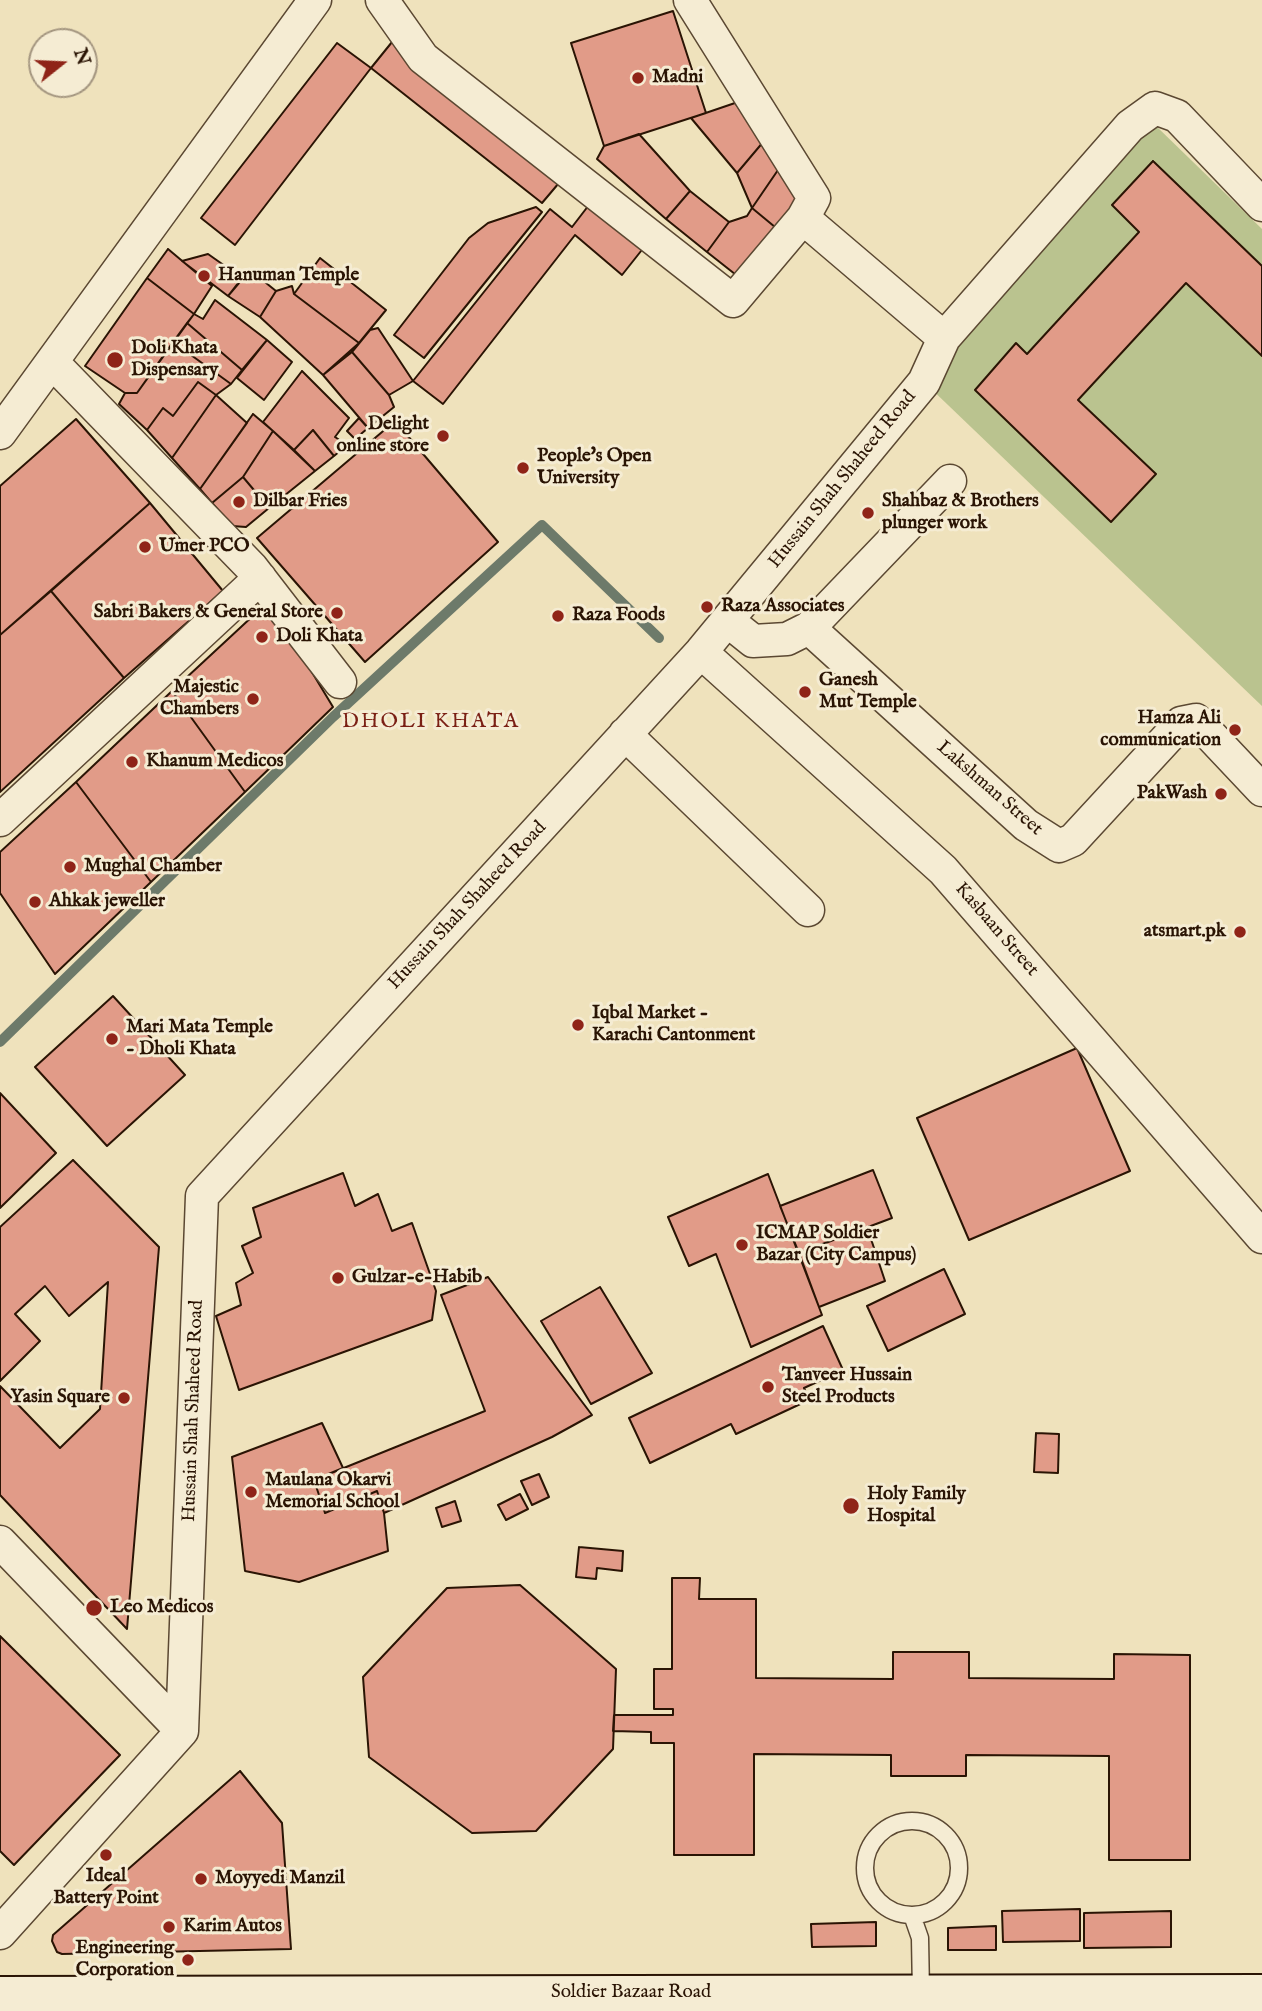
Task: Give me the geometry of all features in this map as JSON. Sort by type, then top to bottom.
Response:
[{"type":"main road","name":"Soldier Bazaar Road","points":[[0,1996],[921,1993],[1040,2002],[1262,1994]]},
{"type":"street","points":[[0,433],[315,0]]},
{"type":"street","points":[[382,0],[423,58],[733,301],[803,218],[814,198],[690,0]]},
{"type":"street","name":"Hussain Shah Shaheed Road","points":[[182,1731],[202,1196],[728,621],[924,382],[944,338],[1130,126],[1155,108],[1177,116],[1262,205]]},
{"type":"street","points":[[803,218],[944,338]]},
{"type":"street","points":[[53,363],[260,578],[340,682]]},
{"type":"street","points":[[728,621],[753,641],[787,639],[809,628],[950,481]]},
{"type":"street","points":[[0,820],[260,578]]},
{"type":"street","name":"Lakshman Street","points":[[809,628],[1026,825],[1059,846],[1073,840],[1181,723],[1196,720],[1262,790]]},
{"type":"street","name":"Kasbaan Street","points":[[701,652],[943,870],[1262,1237]]},
{"type":"street","points":[[625,734],[808,910]]},
{"type":"street","points":[[0,1542],[182,1731],[0,1933]]},
{"type":"lane","points":[[911,1820],[927,1823],[942,1831],[952,1844],[958,1859],[958,1875],[951,1896],[940,1907],[912,1915],[896,1913],[882,1904],[872,1892],[866,1877],[866,1860],[870,1845],[881,1832],[895,1824],[911,1820]]},
{"type":"lane","points":[[912,1915],[920,1938],[921,1993]]},
{"type":"green space","points":[[1154,124],[1262,229],[1262,706],[924,382],[1127,148]]},
{"type":"building","name":"Madni","points":[[673,11],[706,113],[604,146],[571,43]]},
{"type":"building","points":[[392,42],[564,177],[542,203],[371,68]]},
{"type":"building","points":[[337,43],[371,68],[235,245],[201,218]]},
{"type":"building","points":[[735,103],[764,141],[737,173],[691,118]]},
{"type":"building","points":[[639,134],[690,191],[666,219],[597,159],[604,146]]},
{"type":"building","points":[[764,141],[778,170],[752,208],[737,173]]},
{"type":"building","points":[[1153,161],[1262,266],[1262,356],[1186,283],[1078,400],[1156,474],[1111,522],[975,390],[1016,343],[1027,354],[1139,232],[1112,205]]},
{"type":"building","points":[[778,170],[804,200],[781,232],[752,208]]},
{"type":"building","points":[[690,191],[729,222],[707,252],[666,219]]},
{"type":"building","points":[[592,201],[645,246],[622,275],[575,235],[443,404],[413,381],[550,209],[572,227]]},
{"type":"building","points":[[536,207],[542,212],[424,358],[394,335],[469,238],[488,223]]},
{"type":"building","points":[[752,208],[781,232],[745,282],[707,252],[729,222],[747,216]]},
{"type":"building","points":[[168,249],[212,286],[194,314],[147,278]]},
{"type":"building","points":[[208,254],[242,278],[228,296],[182,261]]},
{"type":"building","points":[[320,258],[386,310],[359,343],[294,294]]},
{"type":"building","points":[[250,270],[276,291],[260,317],[228,296]]},
{"type":"building","points":[[147,278],[194,314],[137,393],[125,393],[85,366]]},
{"type":"building","points":[[292,286],[294,294],[359,343],[323,375],[260,317],[276,291]]},
{"type":"building","points":[[215,300],[267,340],[242,370],[187,323],[194,314],[203,319]]},
{"type":"building","points":[[187,323],[242,370],[231,384],[173,342]]},
{"type":"building","points":[[378,328],[413,381],[389,395],[352,352],[370,330]]},
{"type":"building","points":[[267,340],[292,362],[264,400],[237,378]]},
{"type":"building","points":[[173,342],[231,384],[216,395],[198,382],[173,416],[163,408],[147,430],[119,404],[125,393],[137,393]]},
{"type":"building","points":[[352,352],[389,395],[394,407],[368,428],[323,375]]},
{"type":"building","points":[[302,371],[349,418],[335,437],[347,445],[334,456],[313,430],[294,450],[263,422]]},
{"type":"building","points":[[198,382],[216,395],[172,458],[147,430],[163,408],[173,416]]},
{"type":"building","points":[[216,395],[247,423],[200,489],[172,458]]},
{"type":"building","points":[[253,414],[273,431],[243,477],[212,503],[200,489]]},
{"type":"building","points":[[359,418],[368,428],[355,439],[347,431]]},
{"type":"building","points":[[76,419],[150,503],[0,635],[0,486]]},
{"type":"building","points":[[395,421],[498,542],[365,662],[257,538]]},
{"type":"building","points":[[313,430],[334,456],[315,471],[294,450]]},
{"type":"building","points":[[273,431],[315,471],[269,508],[243,477]]},
{"type":"building","points":[[243,477],[269,508],[246,527],[232,526],[212,503]]},
{"type":"building","points":[[150,503],[223,591],[124,678],[51,591]]},
{"type":"building","points":[[51,591],[124,678],[0,792],[0,635]]},
{"type":"building","name":"Majestic Chambers","points":[[269,601],[333,707],[245,792],[172,691]]},
{"type":"building","points":[[172,691],[245,792],[151,882],[76,782]]},
{"type":"building","name":"Mughal Chamber","points":[[76,782],[151,882],[55,974],[0,893],[0,852]]},
{"type":"building","points":[[113,996],[185,1075],[107,1146],[35,1067]]},
{"type":"building","points":[[1077,1048],[1130,1171],[969,1240],[917,1118]]},
{"type":"building","points":[[0,1093],[56,1153],[0,1208]]},
{"type":"building","name":"Yasin Square","points":[[73,1160],[159,1247],[127,1629],[0,1495],[0,1386],[60,1448],[100,1409],[108,1282],[69,1316],[45,1286],[15,1314],[40,1341],[0,1381],[0,1227]]},
{"type":"building","points":[[873,1170],[892,1218],[799,1253],[780,1206]]},
{"type":"building","name":"Gulzar-e-Habib","points":[[343,1173],[355,1206],[378,1194],[392,1231],[412,1223],[436,1291],[432,1320],[239,1390],[216,1316],[241,1305],[236,1283],[253,1273],[242,1246],[261,1237],[253,1208]]},
{"type":"building","points":[[768,1174],[822,1315],[751,1347],[716,1254],[689,1266],[668,1217]]},
{"type":"building","points":[[867,1227],[885,1281],[819,1307],[799,1253]]},
{"type":"building","points":[[944,1269],[965,1314],[888,1351],[867,1306]]},
{"type":"building","points":[[488,1277],[592,1415],[552,1437],[384,1513],[377,1491],[325,1513],[314,1480],[485,1411],[441,1295]]},
{"type":"building","points":[[600,1287],[652,1373],[591,1404],[541,1321]]},
{"type":"building","points":[[823,1326],[843,1370],[804,1388],[809,1400],[736,1434],[731,1424],[650,1463],[629,1418]]},
{"type":"building","points":[[322,1423],[343,1468],[314,1480],[325,1513],[377,1491],[384,1513],[388,1551],[299,1582],[245,1571],[232,1457]]},
{"type":"building","points":[[1036,1433],[1059,1434],[1058,1473],[1034,1472]]},
{"type":"building","points":[[539,1474],[549,1497],[532,1505],[521,1481]]},
{"type":"building","points":[[520,1494],[528,1509],[506,1520],[498,1505]]},
{"type":"building","points":[[455,1501],[461,1521],[442,1527],[436,1508]]},
{"type":"building","points":[[579,1547],[623,1551],[622,1571],[597,1568],[596,1579],[576,1577]]},
{"type":"building","points":[[672,1578],[700,1578],[699,1599],[756,1599],[756,1678],[893,1679],[893,1652],[969,1652],[969,1678],[1114,1679],[1114,1654],[1190,1655],[1190,1860],[1109,1860],[1109,1756],[966,1755],[966,1776],[891,1776],[891,1755],[754,1754],[754,1855],[674,1855],[674,1743],[651,1743],[651,1732],[613,1731],[614,1715],[673,1715],[673,1709],[654,1709],[654,1669],[672,1669]]},
{"type":"building","points":[[520,1585],[616,1669],[613,1749],[536,1831],[472,1833],[369,1757],[363,1677],[447,1588]]},
{"type":"building","points":[[0,1636],[120,1755],[14,1865],[0,1851]]},
{"type":"building","name":"Moyyedi Manzil","points":[[240,1771],[282,1823],[291,1949],[57,1952],[52,1941],[53,1935]]},
{"type":"building","points":[[1080,1909],[1080,1941],[1003,1942],[1002,1911]]},
{"type":"building","points":[[1171,1911],[1171,1947],[1084,1948],[1084,1913]]},
{"type":"building","points":[[876,1922],[876,1946],[812,1947],[811,1924]]},
{"type":"building","points":[[996,1926],[996,1950],[948,1950],[948,1928]]},
{"type":"waterway","points":[[0,1042],[333,717],[542,525],[659,638]]},
{"type":"place","name":"Madni","points":[[638,78]]},
{"type":"place","name":"Hanuman Temple","points":[[204,276]]},
{"type":"place","name":"Doli Khata Dispensary","points":[[115,360]]},
{"type":"place","name":"Delight online store","points":[[443,436]]},
{"type":"place","name":"People's Open University","points":[[523,468]]},
{"type":"place","name":"Dilbar Fries","points":[[239,502]]},
{"type":"place","name":"Shahbaz & Brothers plunger work","points":[[868,513]]},
{"type":"place","name":"Umer PCO","points":[[145,547]]},
{"type":"place","name":"Raza Associates","points":[[707,607]]},
{"type":"place","name":"Sabri Bakers & General Store","points":[[337,613]]},
{"type":"place","name":"Raza Foods","points":[[558,616]]},
{"type":"place","name":"Doli Khata","points":[[262,637]]},
{"type":"place","name":"Ganesh Mut Temple","points":[[805,692]]},
{"type":"place","name":"Majestic Chambers","points":[[253,699]]},
{"type":"place","name":"Hamza Ali communication","points":[[1235,730]]},
{"type":"place","name":"Khanum Medicos","points":[[132,762]]},
{"type":"place","name":"PakWash","points":[[1221,794]]},
{"type":"place","name":"Mughal Chamber","points":[[70,867]]},
{"type":"place","name":"Ahkak jeweller","points":[[35,902]]},
{"type":"place","name":"atsmart.pk","points":[[1240,932]]},
{"type":"place","name":"Iqbal Market - Karachi Cantonment","points":[[578,1025]]},
{"type":"place","name":"Mari Mata Temple - Dholi Khata","points":[[112,1039]]},
{"type":"place","name":"ICMAP Soldier Bazar (City Campus)","points":[[742,1245]]},
{"type":"place","name":"Gulzar-e-Habib","points":[[338,1278]]},
{"type":"place","name":"Tanveer Hussain Steel Products","points":[[768,1387]]},
{"type":"place","name":"Yasin Square","points":[[124,1398]]},
{"type":"place","name":"Maulana Okarvi Memorial School","points":[[251,1492]]},
{"type":"place","name":"Holy Family Hospital","points":[[851,1506]]},
{"type":"place","name":"Leo Medicos","points":[[94,1608]]},
{"type":"place","name":"Ideal Battery Point","points":[[106,1855]]},
{"type":"place","name":"Moyyedi Manzil","points":[[201,1879]]},
{"type":"place","name":"Karim Autos","points":[[169,1927]]},
{"type":"place","name":"Engineering Corporation","points":[[188,1960]]},
{"type":"district","name":"DHOLI KHATA","points":[[431,723]]}]
